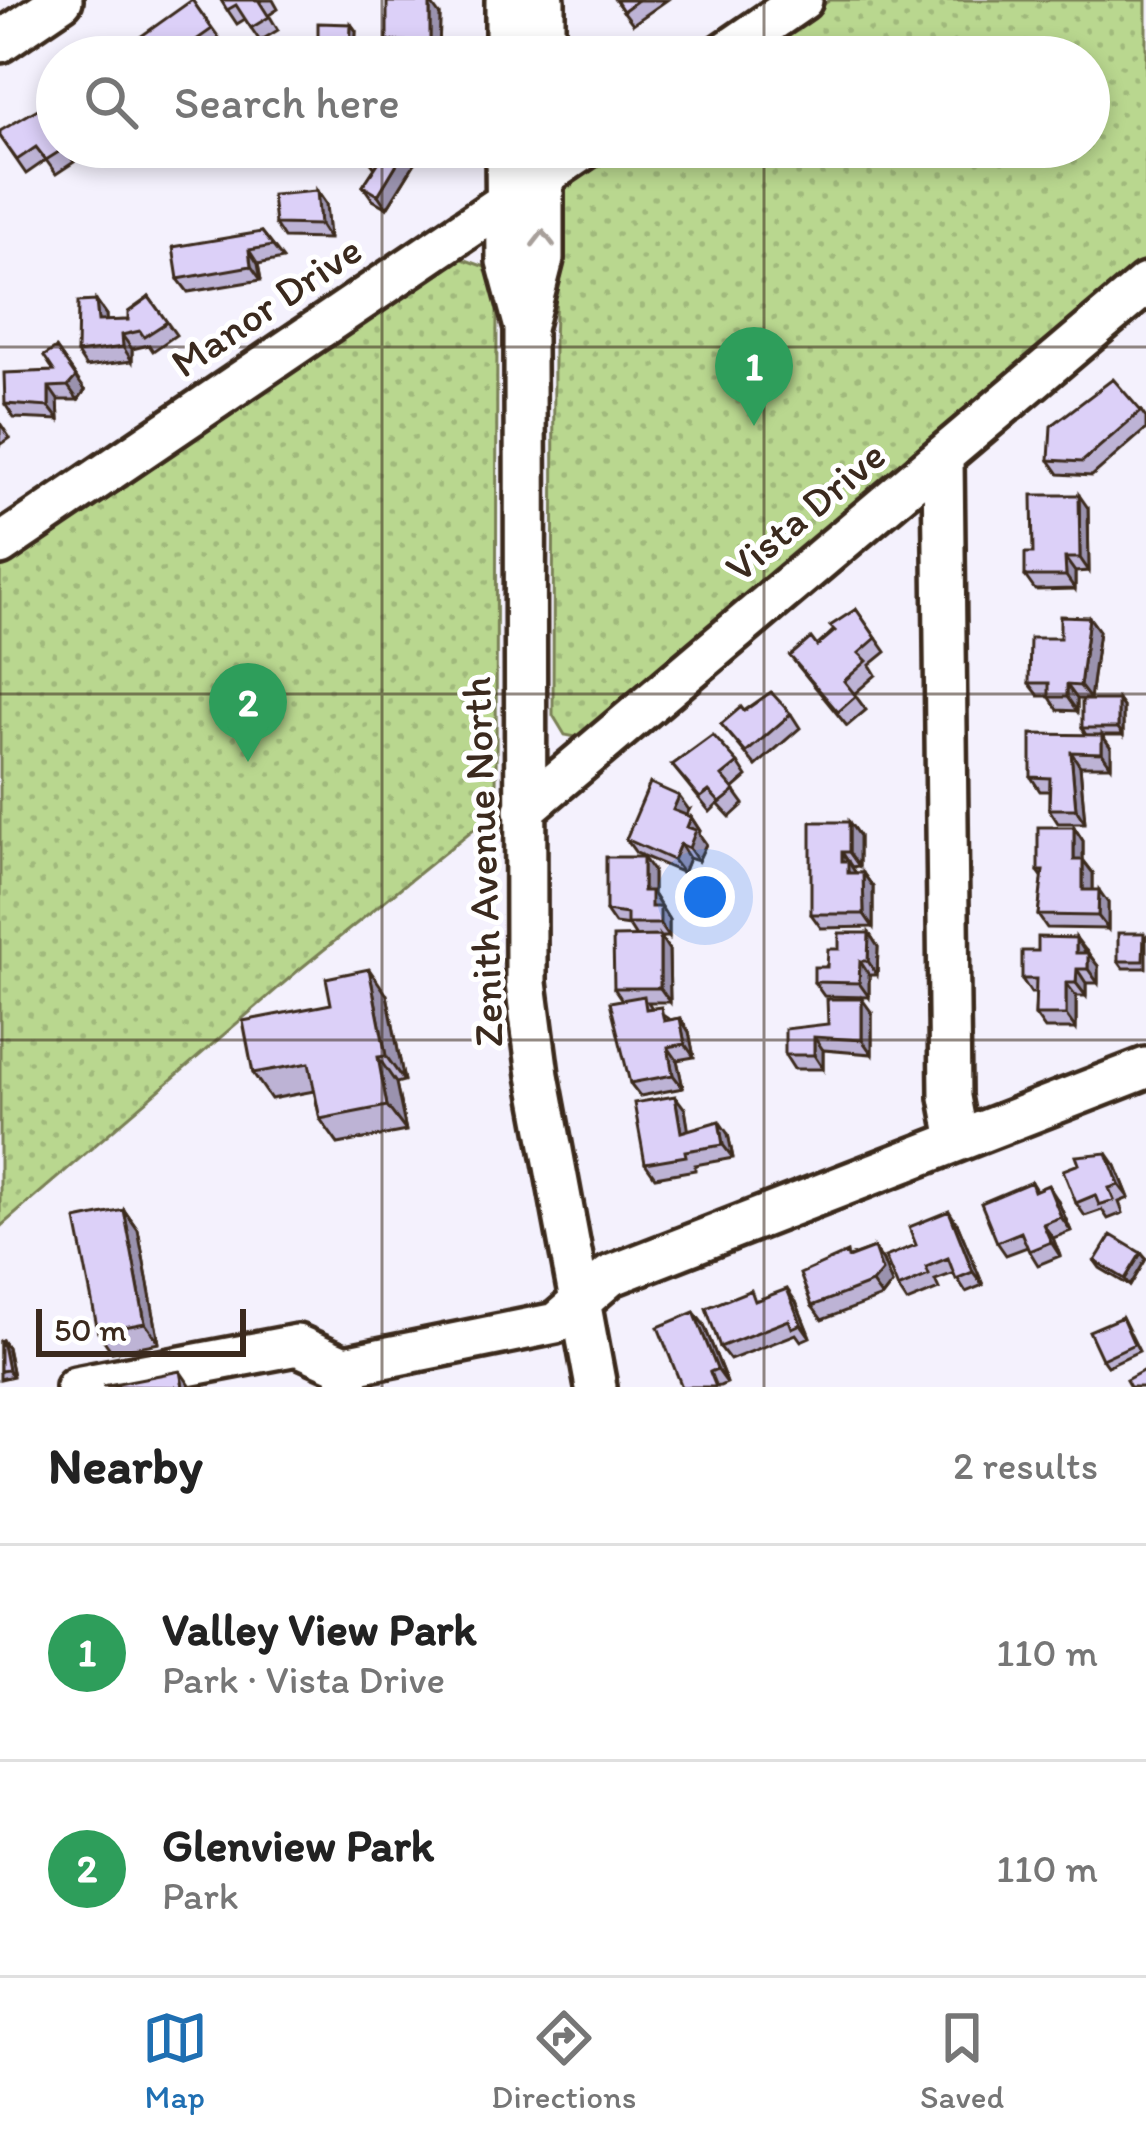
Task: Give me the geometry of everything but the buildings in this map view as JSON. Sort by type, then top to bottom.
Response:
[{"type":"street","points":[[0,42],[62,0]]},
{"type":"street","points":[[506,0],[506,36]]},
{"type":"street","points":[[544,0],[544,36]]},
{"type":"street","points":[[749,36],[802,0]]},
{"type":"street","name":"Zenith Avenue North","points":[[506,168],[507,261],[525,329]]},
{"type":"street","name":"Manor Drive","points":[[0,545],[506,201],[537,168]]},
{"type":"street","name":"Zenith Avenue North","points":[[543,168],[543,259],[525,329],[524,810],[530,1029],[596,1387]]},
{"type":"street","name":"Vista Drive","points":[[524,810],[1146,284]]},
{"type":"street","points":[[943,458],[950,1097],[958,1140]]},
{"type":"street","points":[[76,1387],[297,1345],[346,1376],[556,1323],[610,1276],[1146,1068]]},
{"type":"green space","points":[[830,0],[1146,0],[1146,263],[597,729],[581,738],[565,735],[553,715],[554,341],[560,194],[566,181],[585,168],[1110,168],[1110,36],[778,36]]},
{"type":"green space","points":[[460,258],[488,268],[497,294],[496,811],[300,969],[0,1227],[0,563]]},
{"type":"place","name":"Valley View Park","points":[[754,426]]},
{"type":"place","name":"Glenview Park","points":[[248,762]]}]
